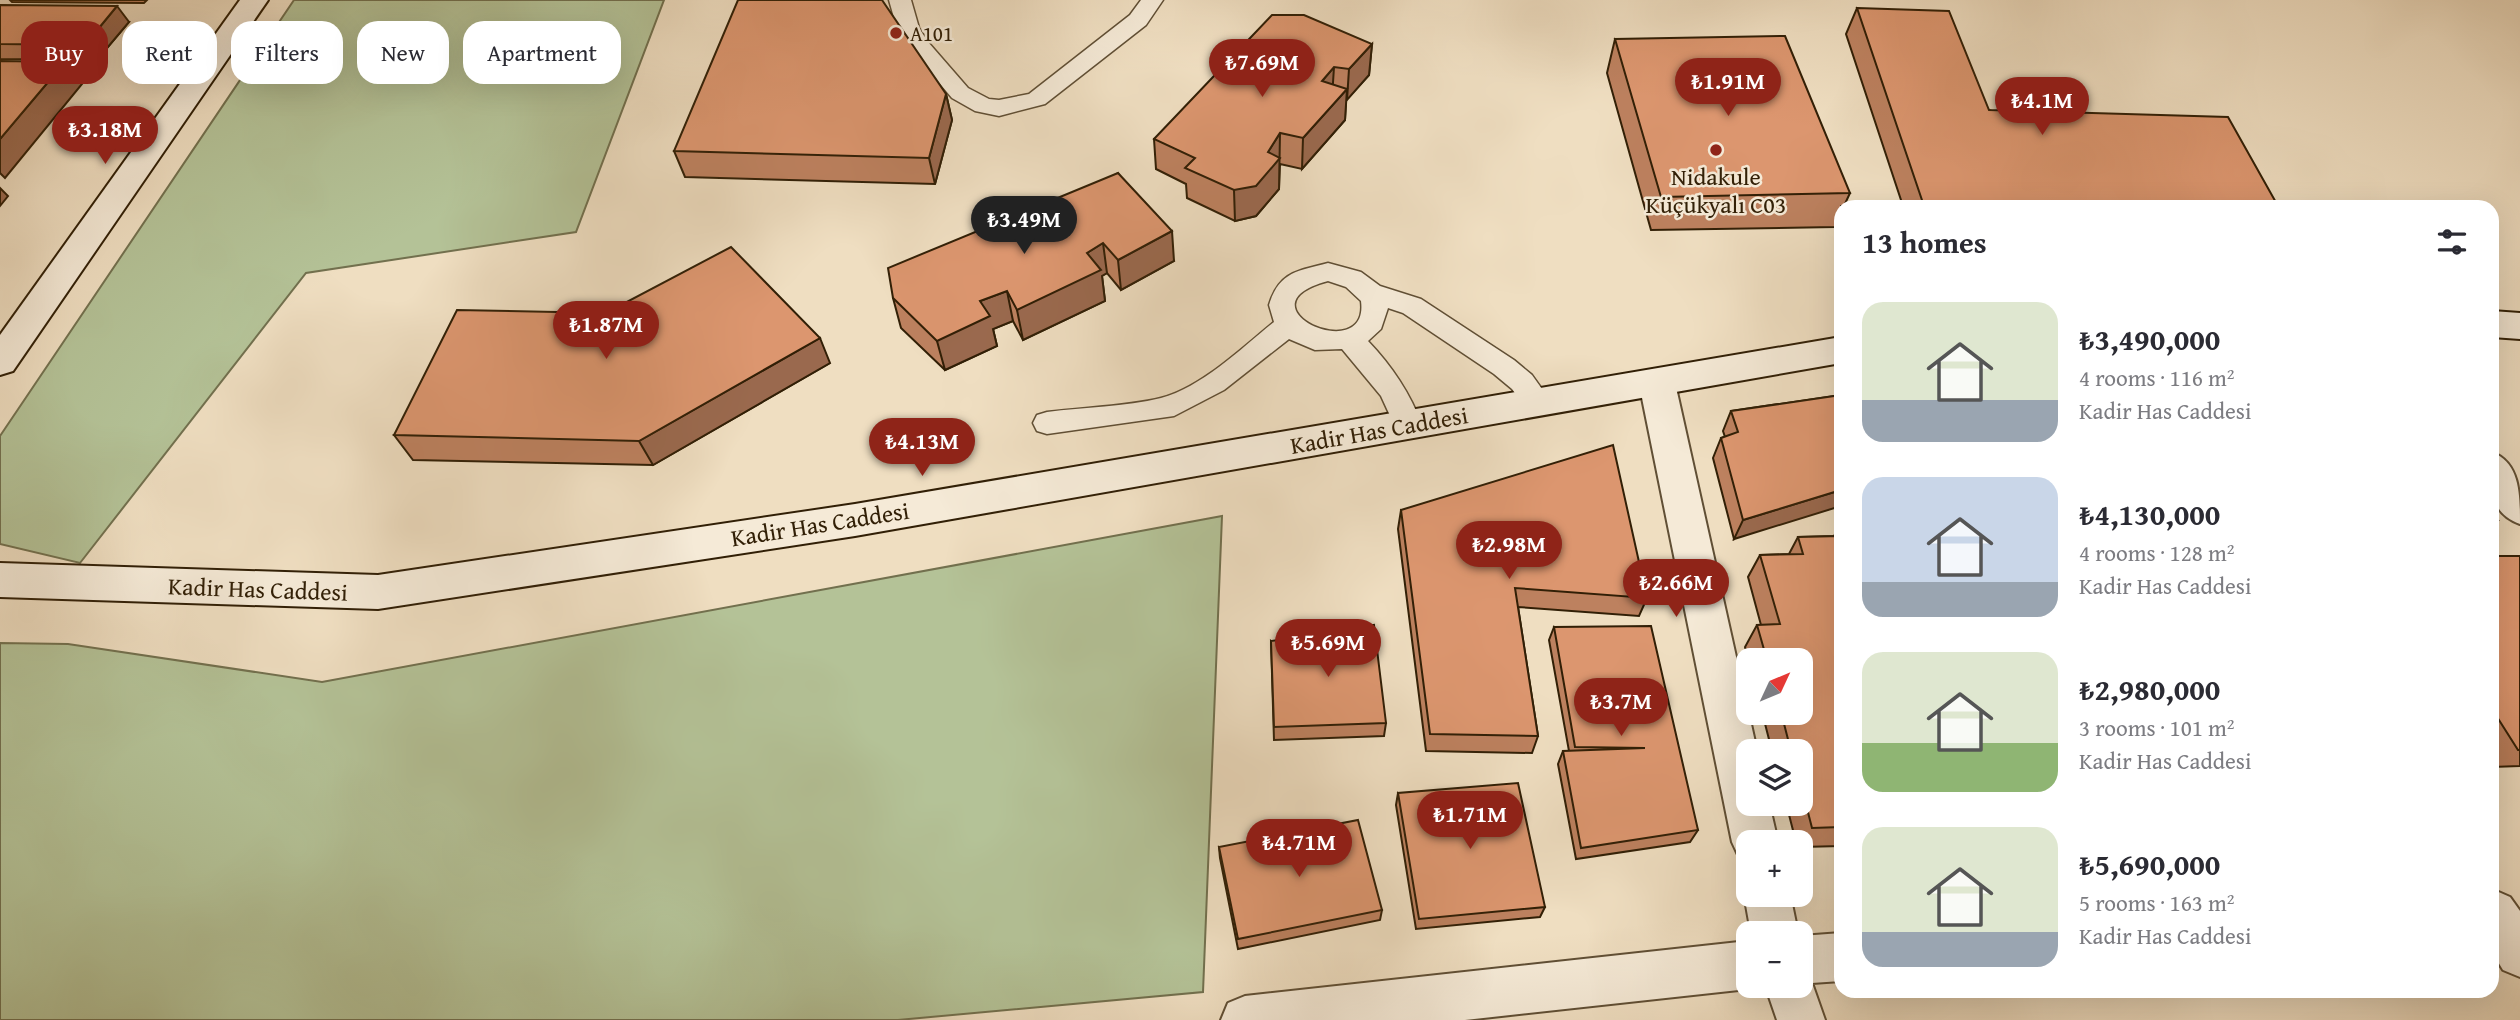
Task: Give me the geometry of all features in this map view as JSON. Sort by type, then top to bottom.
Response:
[{"type":"street","points":[[0,362],[254,0]]},
{"type":"street","points":[[2499,324],[2520,326]]},
{"type":"street","name":"Kadir Has Caddesi","points":[[0,580],[378,592],[855,520],[1834,351]]},
{"type":"street","points":[[1657,383],[1752,830]]},
{"type":"street","points":[[2499,477],[2520,508]]},
{"type":"street","points":[[2502,912],[2520,953]]},
{"type":"street","points":[[1813,959],[1834,958]]},
{"type":"street","points":[[1245,1020],[1736,966]]},
{"type":"street","points":[[1793,998],[1801,1020]]},
{"type":"lane","points":[[900,0],[908,28],[919,46],[960,93],[983,106],[999,108],[1037,99],[1138,20],[1152,0]]},
{"type":"lane","points":[[1312,274],[1337,274],[1361,282],[1371,293],[1376,306],[1374,319],[1364,331],[1349,339],[1315,340],[1300,335],[1289,326],[1281,314],[1281,301],[1286,289],[1297,280],[1312,274]]},
{"type":"lane","points":[[1371,293],[1412,306],[1493,359],[1522,382],[1538,403]]},
{"type":"lane","points":[[1047,424],[1164,408],[1178,403],[1209,387],[1289,326]]},
{"type":"lane","points":[[1349,339],[1382,373],[1402,408],[1408,425]]},
{"type":"green space","points":[[294,0],[664,0],[576,232],[306,273],[80,563],[0,544],[0,436],[237,84],[343,84],[343,21],[280,21]]},
{"type":"green space","points":[[1222,516],[1203,992],[898,1020],[0,1020],[0,643],[68,644],[322,682]]},
{"type":"building","points":[[738,0],[882,0],[946,94],[929,158],[674,151]]},
{"type":"building","points":[[0,5],[117,6],[105,21],[21,21],[21,44],[0,44]]},
{"type":"building","points":[[1857,8],[1949,11],[1989,110],[2228,117],[2275,200],[1922,200]]},
{"type":"building","points":[[1272,15],[1304,15],[1372,44],[1349,69],[1334,67],[1322,81],[1347,89],[1303,138],[1280,133],[1268,152],[1280,158],[1256,186],[1234,190],[1185,168],[1195,158],[1154,139]]},
{"type":"building","name":"Nidakule Küçükyalı C03","points":[[1785,36],[1850,193],[1661,197],[1615,39]]},
{"type":"building","points":[[0,61],[21,61],[21,84],[46,84],[0,139]]},
{"type":"building","points":[[1118,173],[1172,231],[1118,260],[1103,243],[1087,253],[1101,270],[1017,310],[1007,291],[980,301],[990,316],[937,341],[893,298],[888,268]]},
{"type":"building","points":[[731,247],[820,338],[639,441],[394,435],[457,310],[606,313]]},
{"type":"building","points":[[1834,396],[1834,492],[1743,520],[1721,438],[1738,432],[1731,411]]},
{"type":"building","points":[[1613,445],[1647,598],[1515,588],[1538,736],[1430,734],[1401,510]]},
{"type":"building","points":[[1834,536],[1834,827],[1812,828],[1809,816],[1813,816],[1813,739],[1788,739],[1784,725],[1813,725],[1813,648],[1764,648],[1757,625],[1780,624],[1760,555],[1803,554],[1798,537]]},
{"type":"building","points":[[2499,556],[2520,556],[2518,750],[2499,720]]},
{"type":"building","points":[[1374,625],[1386,723],[1274,727],[1271,641]]},
{"type":"building","points":[[1651,626],[1698,830],[1581,848],[1563,751],[1645,748],[1575,747],[1554,627]]},
{"type":"building","points":[[1518,783],[1545,907],[1419,919],[1398,793]]},
{"type":"building","points":[[1358,820],[1382,910],[1238,939],[1219,847]]},
{"type":"place","name":"A101","points":[[896,33]]},
{"type":"place","name":"Nidakule Küçükyalı C03","points":[[1716,150]]}]
